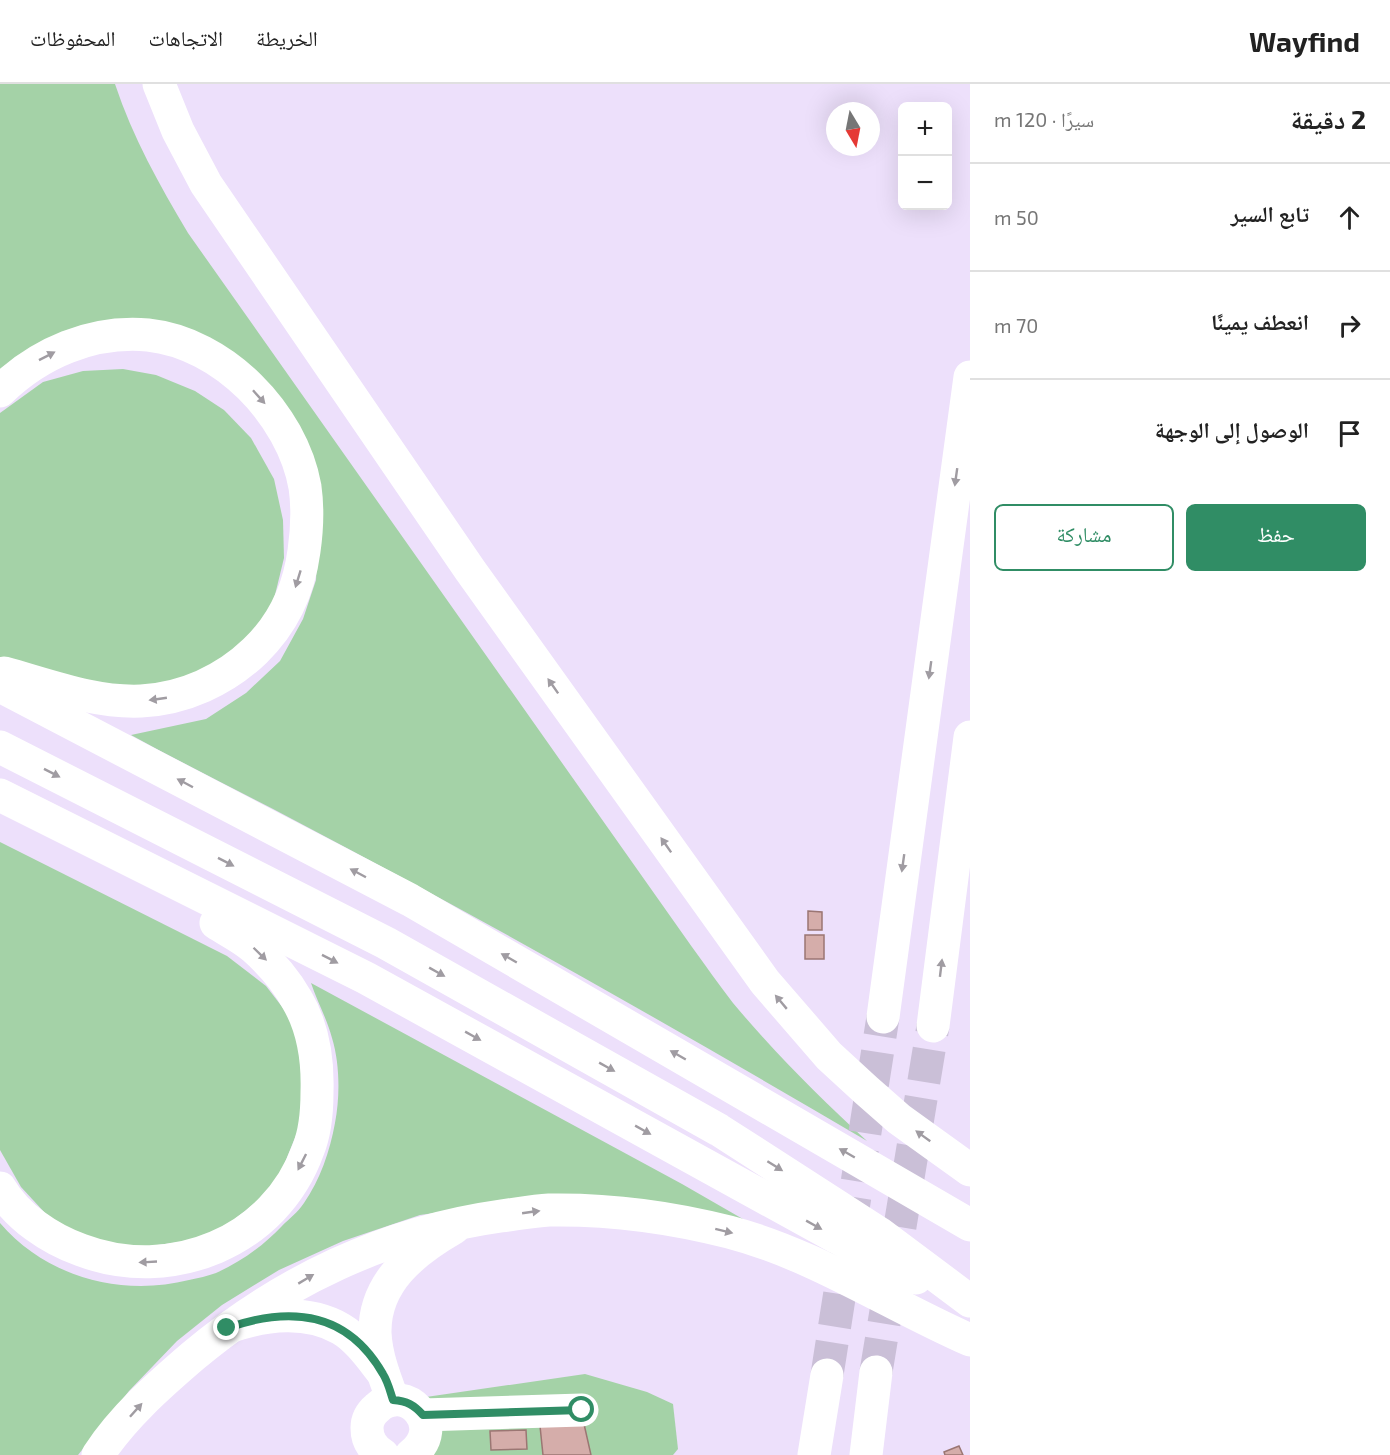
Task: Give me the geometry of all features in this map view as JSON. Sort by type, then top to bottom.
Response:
[{"type":"main road","points":[[159,84],[178,131],[206,184],[470,570],[765,982],[829,1056],[866,1090],[900,1119],[970,1170]]},
{"type":"main road","points":[[0,391],[36,362],[79,342],[102,337],[149,336],[172,340],[194,348],[243,381],[273,414],[291,445],[305,487],[306,537],[303,560],[289,604],[278,625],[247,659],[229,672],[188,692],[141,701],[94,698],[0,672]]},
{"type":"main road","points":[[883,1017],[970,377]]},
{"type":"main road","points":[[0,686],[410,900],[970,1225]]},
{"type":"main road","points":[[933,1026],[970,737]]},
{"type":"main road","points":[[0,747],[386,944],[719,1130],[879,1233],[964,1297]]},
{"type":"main road","points":[[0,795],[366,978],[876,1259],[964,1297]]},
{"type":"main road","points":[[0,1188],[30,1221],[64,1244],[102,1258],[143,1263],[183,1259],[222,1246],[260,1222],[289,1189],[309,1149],[317,1106],[318,1070],[312,1035],[298,1002],[278,972],[252,946],[108,849]]},
{"type":"main road","points":[[98,1455],[155,1388],[227,1328],[314,1274],[369,1249],[426,1230],[485,1218],[547,1210],[609,1211],[671,1219],[732,1233],[790,1254],[970,1340]]},
{"type":"main road","points":[[383,1455],[376,1451],[369,1440],[367,1427],[371,1414],[381,1404],[388,1387],[375,1333],[377,1312],[384,1292],[402,1265],[426,1244],[454,1228],[485,1218]]},
{"type":"main road","points":[[227,1328],[255,1318],[285,1316],[315,1318],[342,1329],[366,1351],[388,1387],[405,1401],[416,1406],[423,1415],[426,1427],[425,1438],[411,1455]]},
{"type":"main road","points":[[866,1455],[876,1372]]},
{"type":"main road","points":[[814,1455],[827,1375]]},
{"type":"main road","points":[[423,1415],[582,1410]]},
{"type":"green space","points":[[0,84],[115,84],[147,160],[188,233],[692,947],[733,1003],[765,1039],[867,1141],[510,936],[131,735],[206,719],[246,693],[280,661],[303,619],[316,580],[318,538],[270,409],[152,340],[0,374]]},
{"type":"green space","points":[[123,369],[156,375],[195,391],[224,410],[251,438],[274,479],[283,520],[284,558],[274,599],[260,628],[178,694],[48,680],[0,657],[0,413],[43,382],[83,371]]},
{"type":"green space","points":[[0,842],[227,956],[266,986],[290,1017],[306,1063],[307,1108],[275,1187],[211,1238],[127,1249],[77,1237],[45,1213],[21,1187],[0,1150]]},
{"type":"green space","points":[[311,983],[755,1226],[525,1200],[420,1215],[343,1241],[279,1270],[222,1305],[177,1341],[129,1391],[78,1455],[0,1455],[0,1223],[19,1242],[39,1257],[86,1278],[111,1284],[163,1285],[203,1277],[225,1269],[259,1247],[302,1206],[310,1194],[324,1165],[335,1123],[338,1102],[337,1059],[330,1031]]},
{"type":"green space","points":[[585,1374],[647,1392],[673,1404],[678,1449],[673,1455],[423,1455],[426,1397]]},
{"type":"building","points":[[808,911],[822,912],[822,930],[808,930]]},
{"type":"building","points":[[805,935],[824,935],[824,959],[805,959]]},
{"type":"building","points":[[584,1424],[591,1455],[543,1455],[540,1426]]},
{"type":"building","points":[[526,1430],[527,1449],[491,1450],[490,1431]]},
{"type":"building","points":[[959,1446],[963,1455],[945,1455],[944,1452]]},
{"type":"tunnel","points":[[827,1375],[883,1017]]},
{"type":"tunnel","points":[[876,1372],[933,1026]]},
{"type":"route","points":[[227,1328],[255,1318],[285,1316],[315,1318],[342,1329],[366,1351],[384,1374],[393,1400],[405,1401],[416,1406],[423,1415],[582,1410]]}]
